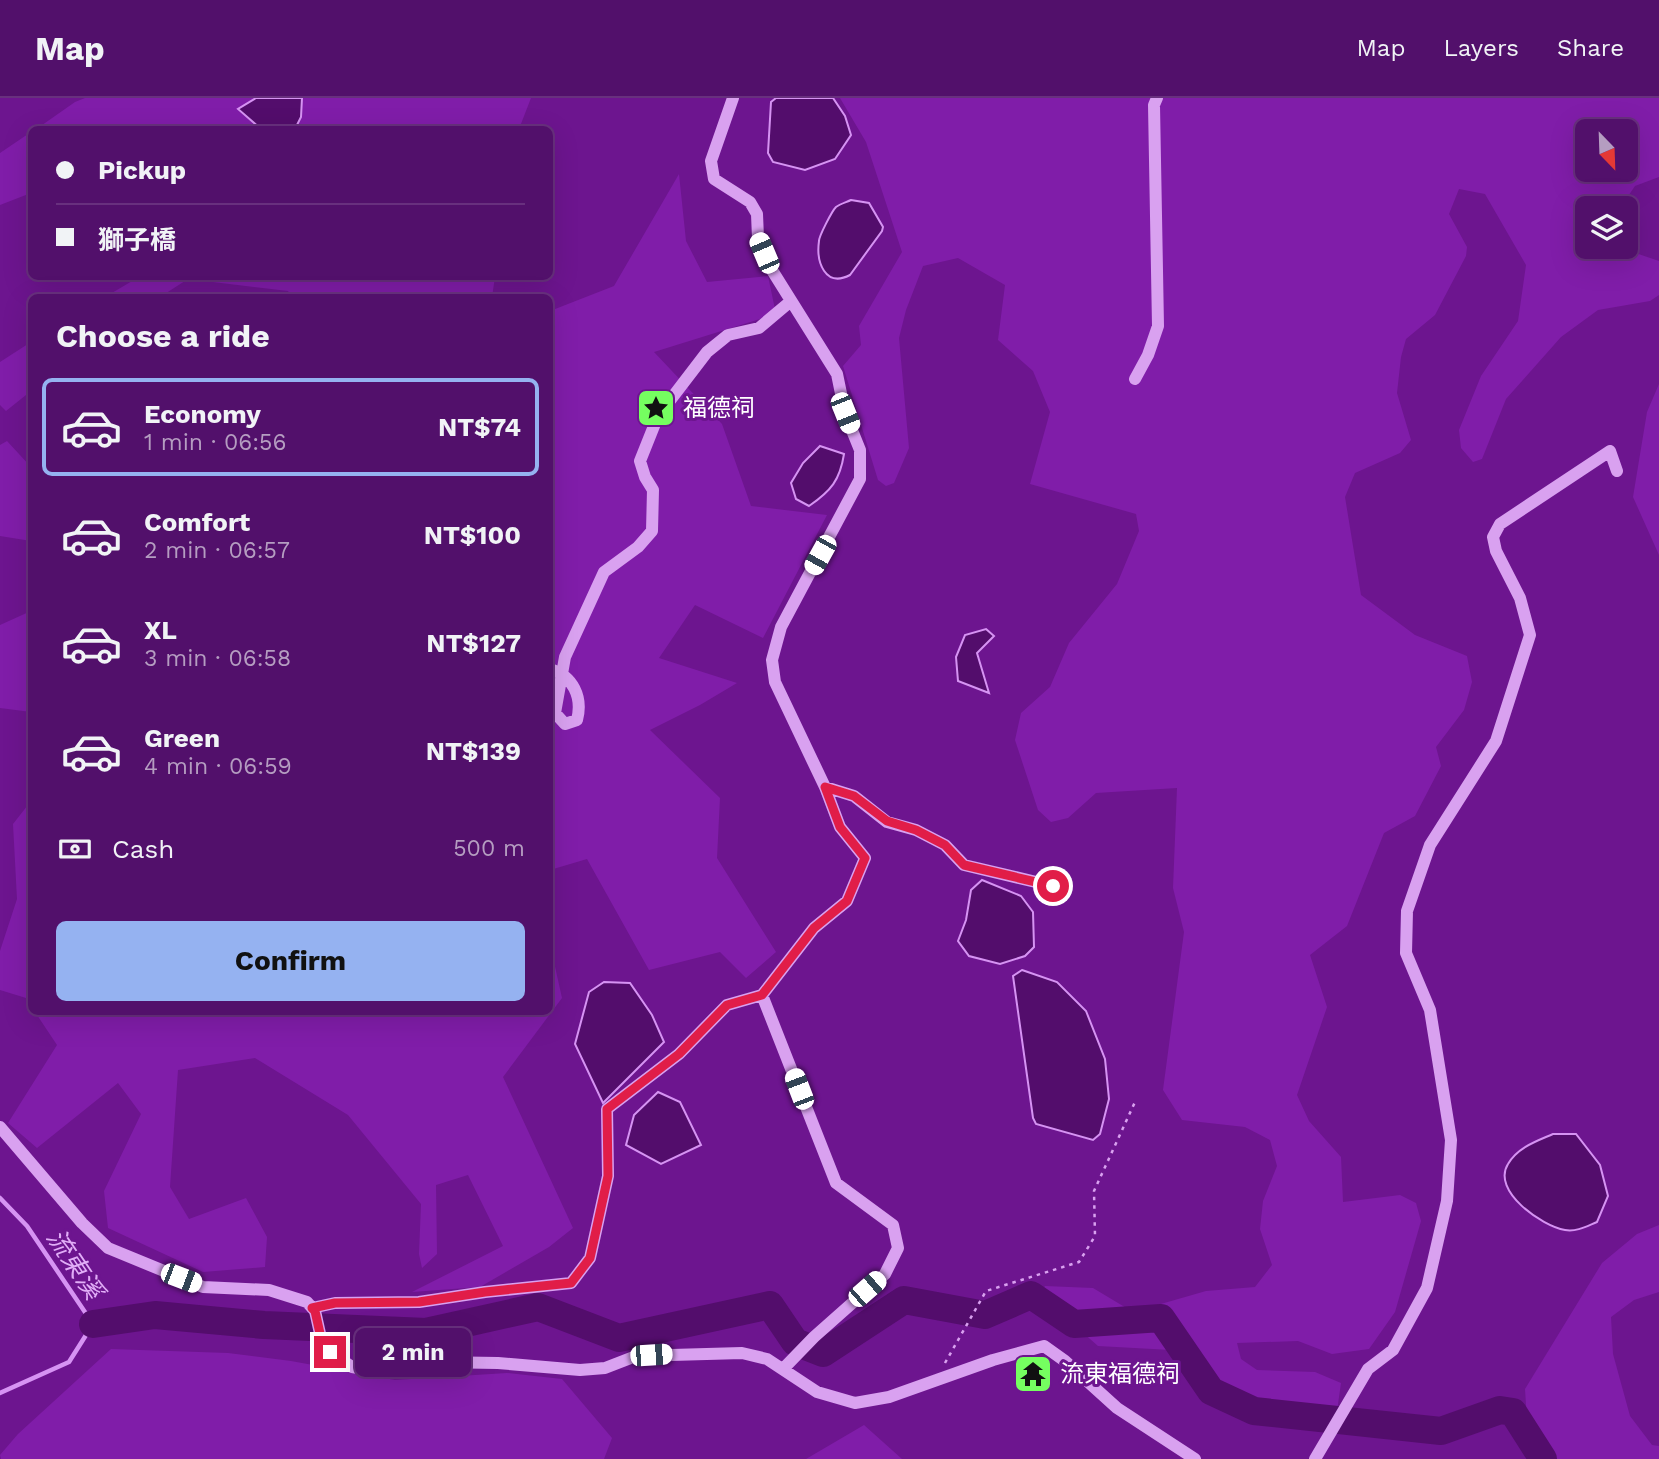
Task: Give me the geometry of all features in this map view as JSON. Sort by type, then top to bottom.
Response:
[{"type":"street","points":[[314,1309],[335,1303],[419,1302],[571,1283],[590,1258],[608,1176],[607,1109],[679,1054],[727,1005],[762,995],[814,928],[847,901],[865,858],[840,827],[825,787],[775,682],[772,660],[781,627],[860,479],[860,450],[845,413],[837,374],[770,267],[758,238],[757,214],[750,202],[714,179],[711,161],[733,98]]},
{"type":"street","points":[[1135,379],[1148,355],[1158,326],[1154,105],[1157,98]]},
{"type":"street","points":[[556,671],[604,572],[638,547],[652,531],[653,490],[640,461],[658,416],[707,352],[728,335],[759,328],[791,301]]},
{"type":"street","points":[[1315,1459],[1368,1369],[1393,1350],[1427,1288],[1447,1201],[1451,1140],[1430,1010],[1406,953],[1407,911],[1430,845],[1496,741],[1530,635],[1520,598],[1496,551],[1493,537],[1500,524],[1610,451],[1617,471]]},
{"type":"street","points":[[825,787],[854,796],[887,821],[916,830],[945,845],[964,865],[1053,886]]},
{"type":"street","points":[[762,995],[836,1184],[893,1225],[898,1248],[885,1274],[814,1337],[783,1369]]},
{"type":"street","points":[[0,1126],[82,1223],[108,1248],[203,1287],[269,1290],[307,1303],[314,1309],[321,1338],[330,1352],[352,1367],[364,1369],[399,1363],[434,1362],[498,1363],[580,1370],[605,1368],[636,1356],[742,1353],[767,1359],[817,1392],[855,1403],[889,1397],[993,1360],[1044,1346],[1065,1361],[1116,1408],[1193,1458]]},
{"type":"path","points":[[956,1345],[986,1290],[1079,1262],[1095,1237],[1094,1191],[1135,1102]]},
{"type":"shaded area","points":[[85,98],[256,98],[238,109],[258,126],[41,126]]},
{"type":"shaded area","points":[[256,98],[302,98],[301,117],[296,126],[258,126],[238,109]]},
{"type":"shaded area","points":[[301,98],[531,98],[520,126],[297,126],[301,117]]},
{"type":"shaded area","points":[[776,98],[833,98],[845,116],[851,135],[835,159],[805,170],[773,162],[768,153],[771,102]]},
{"type":"shaded area","points":[[840,98],[1659,98],[1659,177],[1635,186],[1628,196],[1575,196],[1575,259],[1638,259],[1638,254],[1659,261],[1659,295],[1650,301],[1598,310],[1561,337],[1506,399],[1482,459],[1473,462],[1461,448],[1459,430],[1481,376],[1518,321],[1526,265],[1485,194],[1459,189],[1449,214],[1467,247],[1466,256],[1435,315],[1406,339],[1401,357],[1397,393],[1411,440],[1400,453],[1355,473],[1345,497],[1361,595],[1415,635],[1467,656],[1472,682],[1464,710],[1436,747],[1441,766],[1415,816],[1384,833],[1347,926],[1310,955],[1327,1007],[1297,1095],[1309,1121],[1341,1157],[1343,1202],[1400,1195],[1416,1203],[1421,1221],[1395,1312],[1369,1349],[1332,1354],[1298,1341],[1237,1343],[1241,1359],[1257,1370],[1315,1372],[1341,1383],[1337,1411],[1301,1417],[1211,1401],[1189,1351],[1098,1346],[1040,1295],[1045,1286],[1093,1288],[1133,1312],[1206,1291],[1255,1287],[1272,1265],[1260,1229],[1263,1201],[1277,1166],[1270,1140],[1245,1127],[1182,1120],[1163,1090],[1184,932],[1173,888],[1177,788],[1096,793],[1068,818],[1051,822],[1038,810],[1015,740],[1021,713],[1050,687],[1069,643],[1117,584],[1139,531],[1136,514],[1030,484],[1050,412],[1033,371],[998,340],[1005,285],[958,258],[923,266],[906,310],[899,338],[909,448],[894,483],[886,486],[878,480],[843,366],[861,345],[859,326],[902,252],[866,142]]},
{"type":"shaded area","points":[[28,134],[28,194],[0,205],[0,153]]},
{"type":"shaded area","points":[[679,174],[686,241],[707,282],[768,276],[776,314],[654,352],[722,424],[751,506],[827,515],[763,638],[695,605],[659,658],[737,683],[650,730],[720,798],[717,858],[776,952],[746,978],[720,952],[649,970],[587,859],[553,869],[553,310],[614,286]]},
{"type":"shaded area","points":[[851,200],[869,203],[883,227],[850,275],[834,278],[824,271],[821,264],[818,249],[820,238],[836,207]]},
{"type":"shaded area","points":[[134,280],[186,280],[165,294],[110,294]]},
{"type":"shaded area","points":[[196,280],[495,280],[492,294],[290,294],[288,291]]},
{"type":"shaded area","points":[[28,344],[28,393],[6,411],[0,405],[0,362]]},
{"type":"shaded area","points":[[1659,384],[1659,555],[1633,497],[1647,412]]},
{"type":"shaded area","points":[[7,441],[28,464],[28,541],[0,536],[0,445]]},
{"type":"shaded area","points":[[820,446],[844,454],[833,484],[809,506],[796,499],[791,483],[803,463]]},
{"type":"shaded area","points":[[28,612],[28,712],[0,708],[0,625]]},
{"type":"shaded area","points":[[986,629],[994,636],[977,653],[989,693],[958,681],[956,657],[965,635]]},
{"type":"shaded area","points":[[28,805],[28,1001],[26,998],[0,990],[0,951],[17,899],[13,824]]},
{"type":"shaded area","points":[[982,880],[1021,896],[1033,912],[1034,947],[1025,956],[1000,964],[969,956],[958,941],[966,920],[971,890]]},
{"type":"shaded area","points":[[553,958],[562,998],[553,1010]]},
{"type":"shaded area","points":[[1022,970],[1057,982],[1086,1011],[1105,1059],[1109,1099],[1100,1134],[1093,1140],[1036,1124],[1033,1118],[1013,976]]},
{"type":"shaded area","points":[[604,982],[630,983],[652,1015],[664,1042],[603,1103],[575,1044],[589,992]]},
{"type":"shaded area","points":[[37,1015],[549,1015],[503,1077],[573,1228],[549,1247],[480,1287],[412,1292],[503,1246],[468,1175],[436,1185],[437,1254],[422,1268],[419,1254],[421,1204],[348,1115],[255,1058],[178,1070],[170,1187],[189,1219],[246,1198],[267,1237],[265,1267],[203,1272],[108,1228],[104,1191],[141,1114],[118,1083],[37,1148],[8,1123],[57,1045]]},
{"type":"shaded area","points":[[658,1092],[680,1102],[701,1145],[661,1164],[626,1145],[634,1115]]},
{"type":"shaded area","points":[[1553,1134],[1576,1134],[1600,1165],[1608,1196],[1597,1222],[1578,1229],[1565,1230],[1555,1227],[1522,1206],[1506,1185],[1505,1174],[1512,1158],[1528,1145]]},
{"type":"shaded area","points":[[1659,1225],[1659,1292],[1634,1300],[1611,1317],[1613,1354],[1630,1416],[1652,1445],[1659,1446],[1659,1459],[1541,1459],[1528,1436],[1525,1389],[1602,1263],[1637,1234]]},
{"type":"shaded area","points":[[111,1349],[228,1353],[291,1361],[395,1380],[507,1373],[562,1379],[612,1438],[604,1459],[1,1459],[0,1455],[18,1434]]},
{"type":"shaded area","points":[[864,1425],[902,1459],[806,1459]]},
{"type":"waterway","name":"流東溪","points":[[0,1198],[27,1226],[93,1324],[69,1362],[0,1393]]},
{"type":"waterway","points":[[93,1324],[155,1315],[264,1325],[426,1332],[538,1307],[619,1338],[770,1305],[795,1342],[823,1353],[904,1300],[985,1315],[1031,1295],[1074,1324],[1161,1318],[1211,1391],[1254,1411],[1441,1431],[1500,1410],[1513,1412],[1543,1459]]},
{"type":"place","name":"福德祠","points":[[656,408]]},
{"type":"place","name":"流東福德祠","points":[[1033,1374]]},
{"type":"route","points":[[330,1352],[321,1338],[312,1308],[335,1303],[419,1302],[571,1283],[590,1258],[608,1176],[607,1109],[679,1054],[727,1005],[762,995],[814,928],[847,901],[865,858],[840,827],[825,787],[854,796],[887,821],[916,830],[945,845],[964,865],[1053,886]]}]
